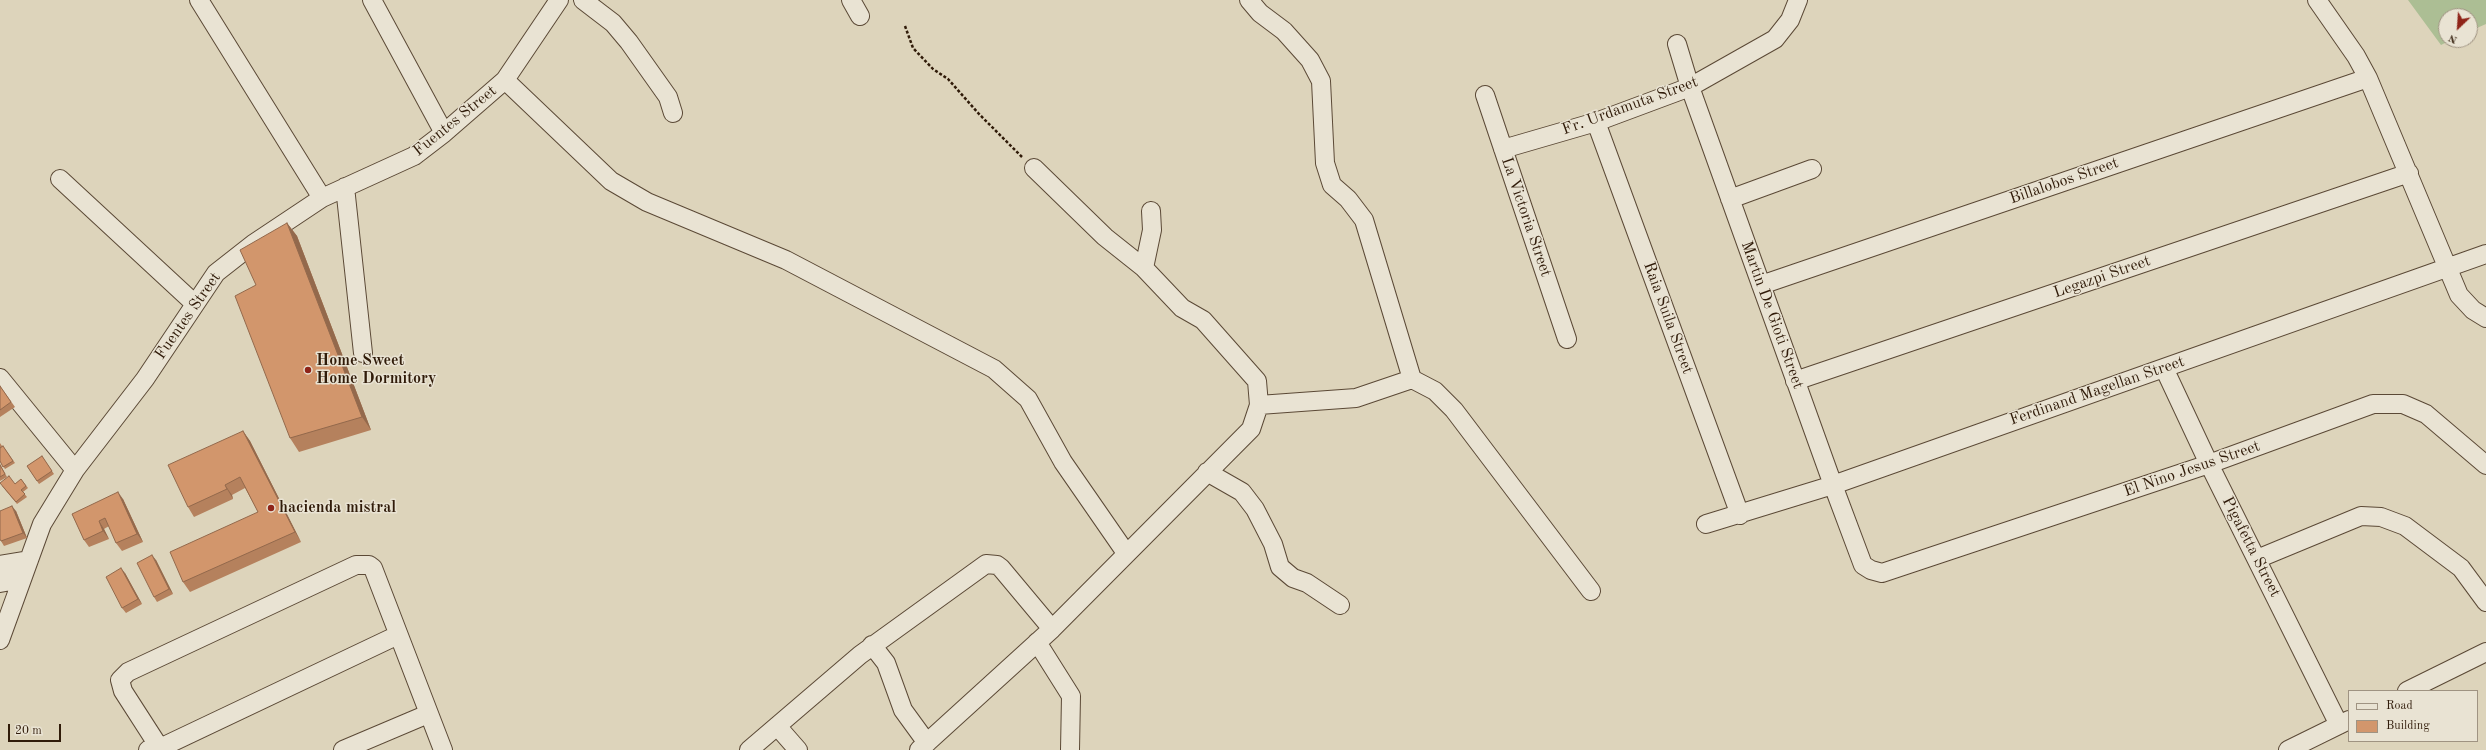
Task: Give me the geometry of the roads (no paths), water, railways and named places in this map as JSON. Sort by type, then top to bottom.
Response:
[{"type":"street","points":[[199,0],[322,198]]},
{"type":"street","points":[[372,0],[444,133]]},
{"type":"street","name":"Fuentes Street","points":[[0,640],[42,524],[75,470],[145,379],[216,273],[253,244],[322,198],[414,156],[444,133],[506,80],[560,0]]},
{"type":"street","points":[[584,0],[613,23],[629,42],[668,97],[673,113]]},
{"type":"street","points":[[851,0],[860,16]]},
{"type":"street","points":[[1249,0],[1260,13],[1284,31],[1310,60],[1321,81],[1325,163],[1332,185],[1348,199],[1364,220],[1412,379]]},
{"type":"street","name":"Fr. Urdamuta Street","points":[[1503,149],[1596,122],[1690,87],[1775,39],[1790,20],[1798,0]]},
{"type":"street","points":[[2317,0],[2356,56],[2368,78],[2409,173],[2446,268],[2460,295],[2473,310],[2486,318]]},
{"type":"street","name":"Martin De Gioti Street","points":[[1678,44],[1690,87],[1833,485],[1864,565],[1882,573]]},
{"type":"street","name":"Billalobos Street","points":[[1761,285],[2368,78]]},
{"type":"street","points":[[506,80],[611,180],[647,202],[786,260],[994,369],[1028,399],[1063,462],[1126,552]]},
{"type":"street","name":"La Victoria Street","points":[[1485,95],[1567,339]]},
{"type":"street","name":"Raia Suila Street","points":[[1596,122],[1740,515]]},
{"type":"street","points":[[872,645],[886,663],[903,710],[923,746],[1052,629],[1126,552],[1251,429],[1259,405],[1257,381],[1244,365],[1203,320],[1182,308],[1144,268],[1105,237],[1034,168]]},
{"type":"street","points":[[1730,199],[1812,169]]},
{"type":"street","name":"Legazpi Street","points":[[1795,381],[2409,173]]},
{"type":"street","points":[[60,179],[195,304]]},
{"type":"street","points":[[345,187],[363,353]]},
{"type":"street","points":[[1144,268],[1152,230],[1151,210]]},
{"type":"street","points":[[253,244],[262,260]]},
{"type":"street","name":"Ferdinand Magellan Street","points":[[1706,524],[1740,515],[1833,485],[2486,254]]},
{"type":"street","name":"Pigafetta Street","points":[[2164,368],[2209,464],[2257,559],[2344,722]]},
{"type":"street","points":[[0,378],[75,470]]},
{"type":"street","points":[[1259,405],[1356,398],[1412,379],[1435,390],[1454,410],[1591,591]]},
{"type":"street","name":"El Nino Jesus Street","points":[[1882,573],[2209,464],[2373,404],[2403,404],[2426,414],[2486,465]]},
{"type":"street","points":[[1207,472],[1242,492],[1255,509],[1274,544],[1280,568],[1293,578],[1307,583],[1340,605]]},
{"type":"street","points":[[2257,559],[2361,516],[2381,517],[2405,526],[2461,568],[2486,602]]},
{"type":"street","points":[[0,565],[29,560]]},
{"type":"street","points":[[398,635],[156,749],[123,691],[120,680],[135,668],[356,564],[369,565],[373,568],[443,750]]},
{"type":"street","points":[[749,750],[872,645],[986,564],[997,565],[1001,568],[1052,629]]},
{"type":"street","points":[[0,583],[22,579]]},
{"type":"street","points":[[1036,642],[1071,696],[1070,750]]},
{"type":"street","points":[[2409,690],[2486,652]]},
{"type":"street","points":[[343,750],[428,714]]},
{"type":"street","points":[[2288,750],[2344,722]]},
{"type":"street","points":[[777,726],[798,750]]},
{"type":"place","name":"Home Sweet Home Dormitory","points":[[308,370]]},
{"type":"place","name":"hacienda mistral","points":[[271,508]]}]
